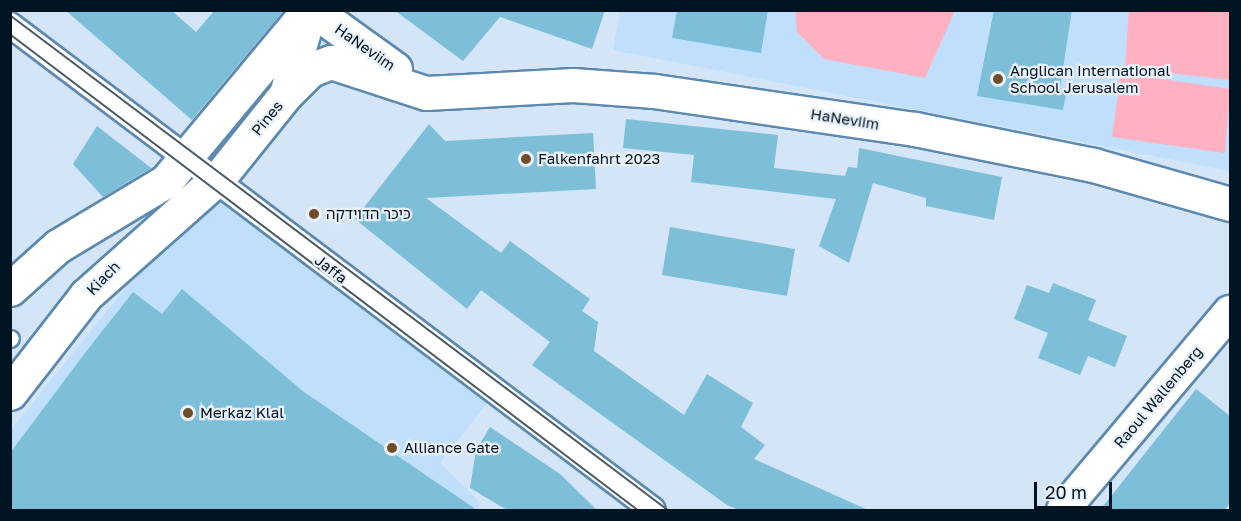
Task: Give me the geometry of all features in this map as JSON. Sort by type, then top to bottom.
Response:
[{"type":"street","name":"HaNeviim","points":[[310,10],[392,67],[452,94]]},
{"type":"street","name":"Pines","points":[[215,180],[286,94],[310,10]]},
{"type":"street","points":[[10,290],[58,246],[155,191],[187,158],[310,10]]},
{"type":"street","name":"Jaffa","points":[[10,25],[653,510]]},
{"type":"street","name":"HaNeviim","points":[[286,94],[310,70],[331,62],[402,89],[452,94],[573,85],[721,99],[915,129],[1092,165],[1230,204]]},
{"type":"street","name":"Kiach","points":[[10,393],[109,270],[215,180]]},
{"type":"street","name":"Raoul Wallenberg","points":[[1063,510],[1230,312]]},
{"type":"shaded area","points":[[795,10],[955,11],[925,78],[824,59],[797,32]]},
{"type":"shaded area","name":"Anglican International School Jerusalem","points":[[620,11],[1230,11],[1230,171],[613,50]]},
{"type":"shaded area","points":[[1129,11],[1229,11],[1230,80],[1125,68]]},
{"type":"shaded area","points":[[1121,73],[1230,89],[1225,153],[1112,137]]},
{"type":"shaded area","points":[[209,185],[494,394],[440,463],[480,502],[478,510],[11,510],[10,431]]},
{"type":"building","points":[[65,10],[171,10],[196,32],[215,10],[284,10],[192,120]]},
{"type":"building","points":[[394,10],[605,10],[592,49],[500,17],[463,61]]},
{"type":"building","points":[[677,10],[768,10],[761,53],[672,38]]},
{"type":"building","points":[[994,10],[1072,10],[1060,88],[1067,89],[1063,110],[977,96]]},
{"type":"building","points":[[626,119],[778,135],[774,168],[845,176],[848,167],[857,168],[859,148],[1002,177],[994,220],[926,206],[926,198],[873,183],[849,263],[819,246],[836,199],[691,182],[694,155],[623,148]]},
{"type":"building","points":[[429,124],[445,141],[593,133],[596,189],[426,198],[501,253],[510,241],[590,299],[582,311],[598,322],[594,351],[684,415],[707,374],[753,403],[741,427],[765,445],[754,459],[868,510],[739,510],[727,505],[532,365],[550,342],[481,290],[467,309],[355,219]]},
{"type":"building","points":[[97,126],[151,168],[103,197],[73,164]]},
{"type":"building","points":[[670,227],[795,249],[787,296],[662,275]]},
{"type":"building","points":[[1053,283],[1096,300],[1088,320],[1127,336],[1115,367],[1088,356],[1080,375],[1038,358],[1048,333],[1014,319],[1027,285],[1049,293]]},
{"type":"building","name":"Merkaz Klal","points":[[182,289],[304,392],[477,510],[10,510],[10,453],[85,353],[133,292],[162,314]]},
{"type":"building","points":[[1196,389],[1230,416],[1230,503],[1225,510],[1100,510]]},
{"type":"building","points":[[490,427],[560,474],[597,510],[507,510],[470,488],[476,450]]},
{"type":"tram line","points":[[10,15],[668,510]]},
{"type":"tram line","points":[[10,34],[638,510]]},
{"type":"place","name":"Anglican International School Jerusalem","points":[[998,79]]},
{"type":"place","name":"Falkenfahrt 2023","points":[[526,159]]},
{"type":"place","name":"כיכר הדוידקה","points":[[314,214]]},
{"type":"place","name":"Merkaz Klal","points":[[188,413]]},
{"type":"place","name":"Alliance Gate","points":[[392,448]]}]
